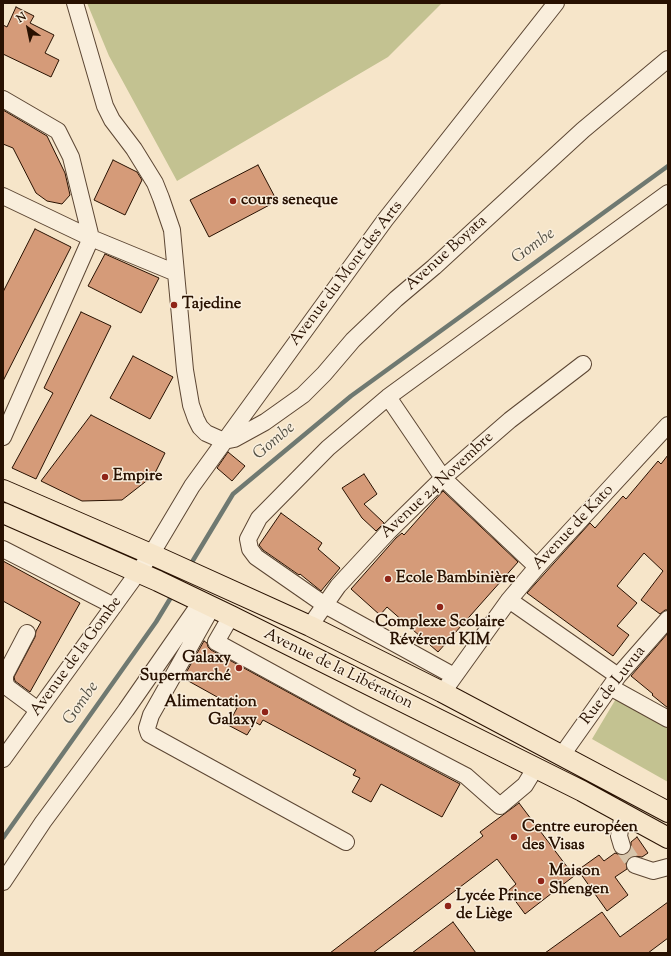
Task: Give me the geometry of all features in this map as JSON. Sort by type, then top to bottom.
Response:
[{"type":"main road","name":"Avenue de la Libération","points":[[3,490],[310,626],[442,692],[668,812]]},
{"type":"main road","name":"Avenue de la Libération","points":[[3,513],[158,581],[231,616],[536,767],[668,838]]},
{"type":"street","points":[[75,3],[105,106],[112,120],[134,149],[155,183],[172,230],[185,370],[191,405],[200,427],[206,433],[224,441]]},
{"type":"street","name":"Avenue du Mont des Arts","points":[[152,555],[192,486],[385,220],[556,3]]},
{"type":"street","name":"Avenue Boyata","points":[[224,441],[234,439],[265,422],[302,395],[324,374],[353,340],[391,304],[434,267],[583,130],[668,59]]},
{"type":"street","points":[[3,99],[58,130],[71,157],[91,238],[3,437]]},
{"type":"street","points":[[454,676],[325,605],[256,557],[250,549],[248,539],[259,518],[317,459],[388,397],[668,192]]},
{"type":"street","points":[[3,196],[91,238],[176,273]]},
{"type":"street","name":"Avenue 24 Novembre","points":[[310,626],[338,586],[389,530],[443,478],[510,420],[583,364]]},
{"type":"street","points":[[388,397],[443,478],[538,567]]},
{"type":"street","name":"Avenue de Kato","points":[[442,692],[510,600],[538,567],[668,426]]},
{"type":"street","points":[[3,549],[114,606]]},
{"type":"street","name":"Avenue de la Gombe","points":[[3,759],[152,555]]},
{"type":"street","points":[[510,600],[614,681],[668,719]]},
{"type":"street","points":[[202,602],[151,715],[147,728],[149,734],[346,842]]},
{"type":"street","points":[[3,882],[43,822],[126,710],[202,602]]},
{"type":"street","points":[[231,616],[216,642],[353,717],[466,776],[500,806],[525,785],[536,767]]},
{"type":"street","name":"Rue de Luvua","points":[[562,755],[614,681],[668,619]]},
{"type":"street","points":[[27,633],[4,675],[7,687],[38,710]]},
{"type":"street","points":[[622,846],[619,836],[624,813]]},
{"type":"street","points":[[635,865],[653,871],[668,866]]},
{"type":"shaded area","points":[[87,3],[442,3],[388,57],[177,181],[109,56]]},
{"type":"shaded area","points":[[617,697],[668,726],[668,782],[592,739]]},
{"type":"building","points":[[16,7],[34,16],[30,23],[54,35],[45,53],[59,60],[51,77],[3,54],[3,25],[7,27]]},
{"type":"building","points":[[3,110],[47,136],[65,173],[70,195],[62,204],[47,201],[36,193],[13,148],[3,144]]},
{"type":"building","points":[[113,160],[137,172],[142,180],[125,215],[94,200]]},
{"type":"building","name":"cours seneque","points":[[258,165],[277,201],[209,237],[190,200]]},
{"type":"building","points":[[35,229],[71,247],[3,381],[3,292]]},
{"type":"building","points":[[105,254],[159,278],[141,313],[88,286]]},
{"type":"building","points":[[81,312],[111,326],[36,479],[12,468],[53,393],[44,388]]},
{"type":"building","points":[[133,356],[173,377],[150,419],[110,398]]},
{"type":"building","points":[[91,415],[165,453],[154,475],[122,500],[82,501],[41,481]]},
{"type":"building","points":[[228,452],[245,466],[232,481],[217,468]]},
{"type":"building","points":[[668,455],[668,610],[665,610],[660,614],[641,600],[663,571],[644,553],[617,586],[637,603],[617,626],[629,635],[613,656],[527,593],[590,523],[595,528],[623,496],[626,499],[658,461],[661,464]]},
{"type":"building","points":[[364,474],[377,494],[364,504],[384,523],[376,531],[362,518],[342,488]]},
{"type":"building","points":[[443,491],[518,562],[438,652],[387,607],[380,615],[351,589],[396,538],[402,533],[404,535]]},
{"type":"building","points":[[281,513],[322,543],[318,549],[340,568],[321,591],[300,574],[299,575],[263,550],[259,545]]},
{"type":"building","points":[[3,561],[80,603],[30,692],[15,681],[14,677],[35,637],[36,631],[41,622],[3,601]]},
{"type":"building","points":[[668,633],[668,708],[631,676]]},
{"type":"building","points":[[204,641],[211,650],[460,784],[442,817],[381,784],[371,802],[352,792],[360,778],[353,775],[356,770],[263,720],[260,725],[255,722],[247,735],[228,725],[237,708],[183,678]]},
{"type":"building","points":[[519,803],[574,876],[525,914],[508,891],[516,884],[497,859],[373,953],[330,953],[483,836],[480,832]]},
{"type":"building","points":[[637,837],[648,853],[642,857],[633,856],[628,858],[626,862],[627,869],[615,877],[628,895],[607,911],[578,870],[599,855],[604,861],[615,853],[625,855],[631,849],[631,842]]},
{"type":"building","points":[[668,902],[668,938],[648,953],[545,953],[602,912],[620,937]]},
{"type":"building","points":[[453,922],[476,953],[412,953]]},
{"type":"waterway","name":"Gombe","points":[[189,567],[233,494],[351,396],[668,166]]},
{"type":"waterway","name":"Gombe","points":[[3,838],[156,622],[173,594]]},
{"type":"tunnel","points":[[622,846],[635,865]]},
{"type":"place","name":"cours seneque","points":[[233,201]]},
{"type":"place","name":"Tajedine","points":[[174,305]]},
{"type":"place","name":"Empire","points":[[105,477]]},
{"type":"place","name":"Ecole Bambinière","points":[[388,579]]},
{"type":"place","name":"Complexe Scolaire Révérend KIM","points":[[440,607]]},
{"type":"place","name":"Galaxy Supermarché","points":[[239,668]]},
{"type":"place","name":"Alimentation Galaxy","points":[[265,712]]},
{"type":"place","name":"Centre européen des Visas","points":[[514,837]]},
{"type":"place","name":"Maison Shengen","points":[[541,881]]},
{"type":"place","name":"Lycée Prince de Liège","points":[[448,906]]}]
